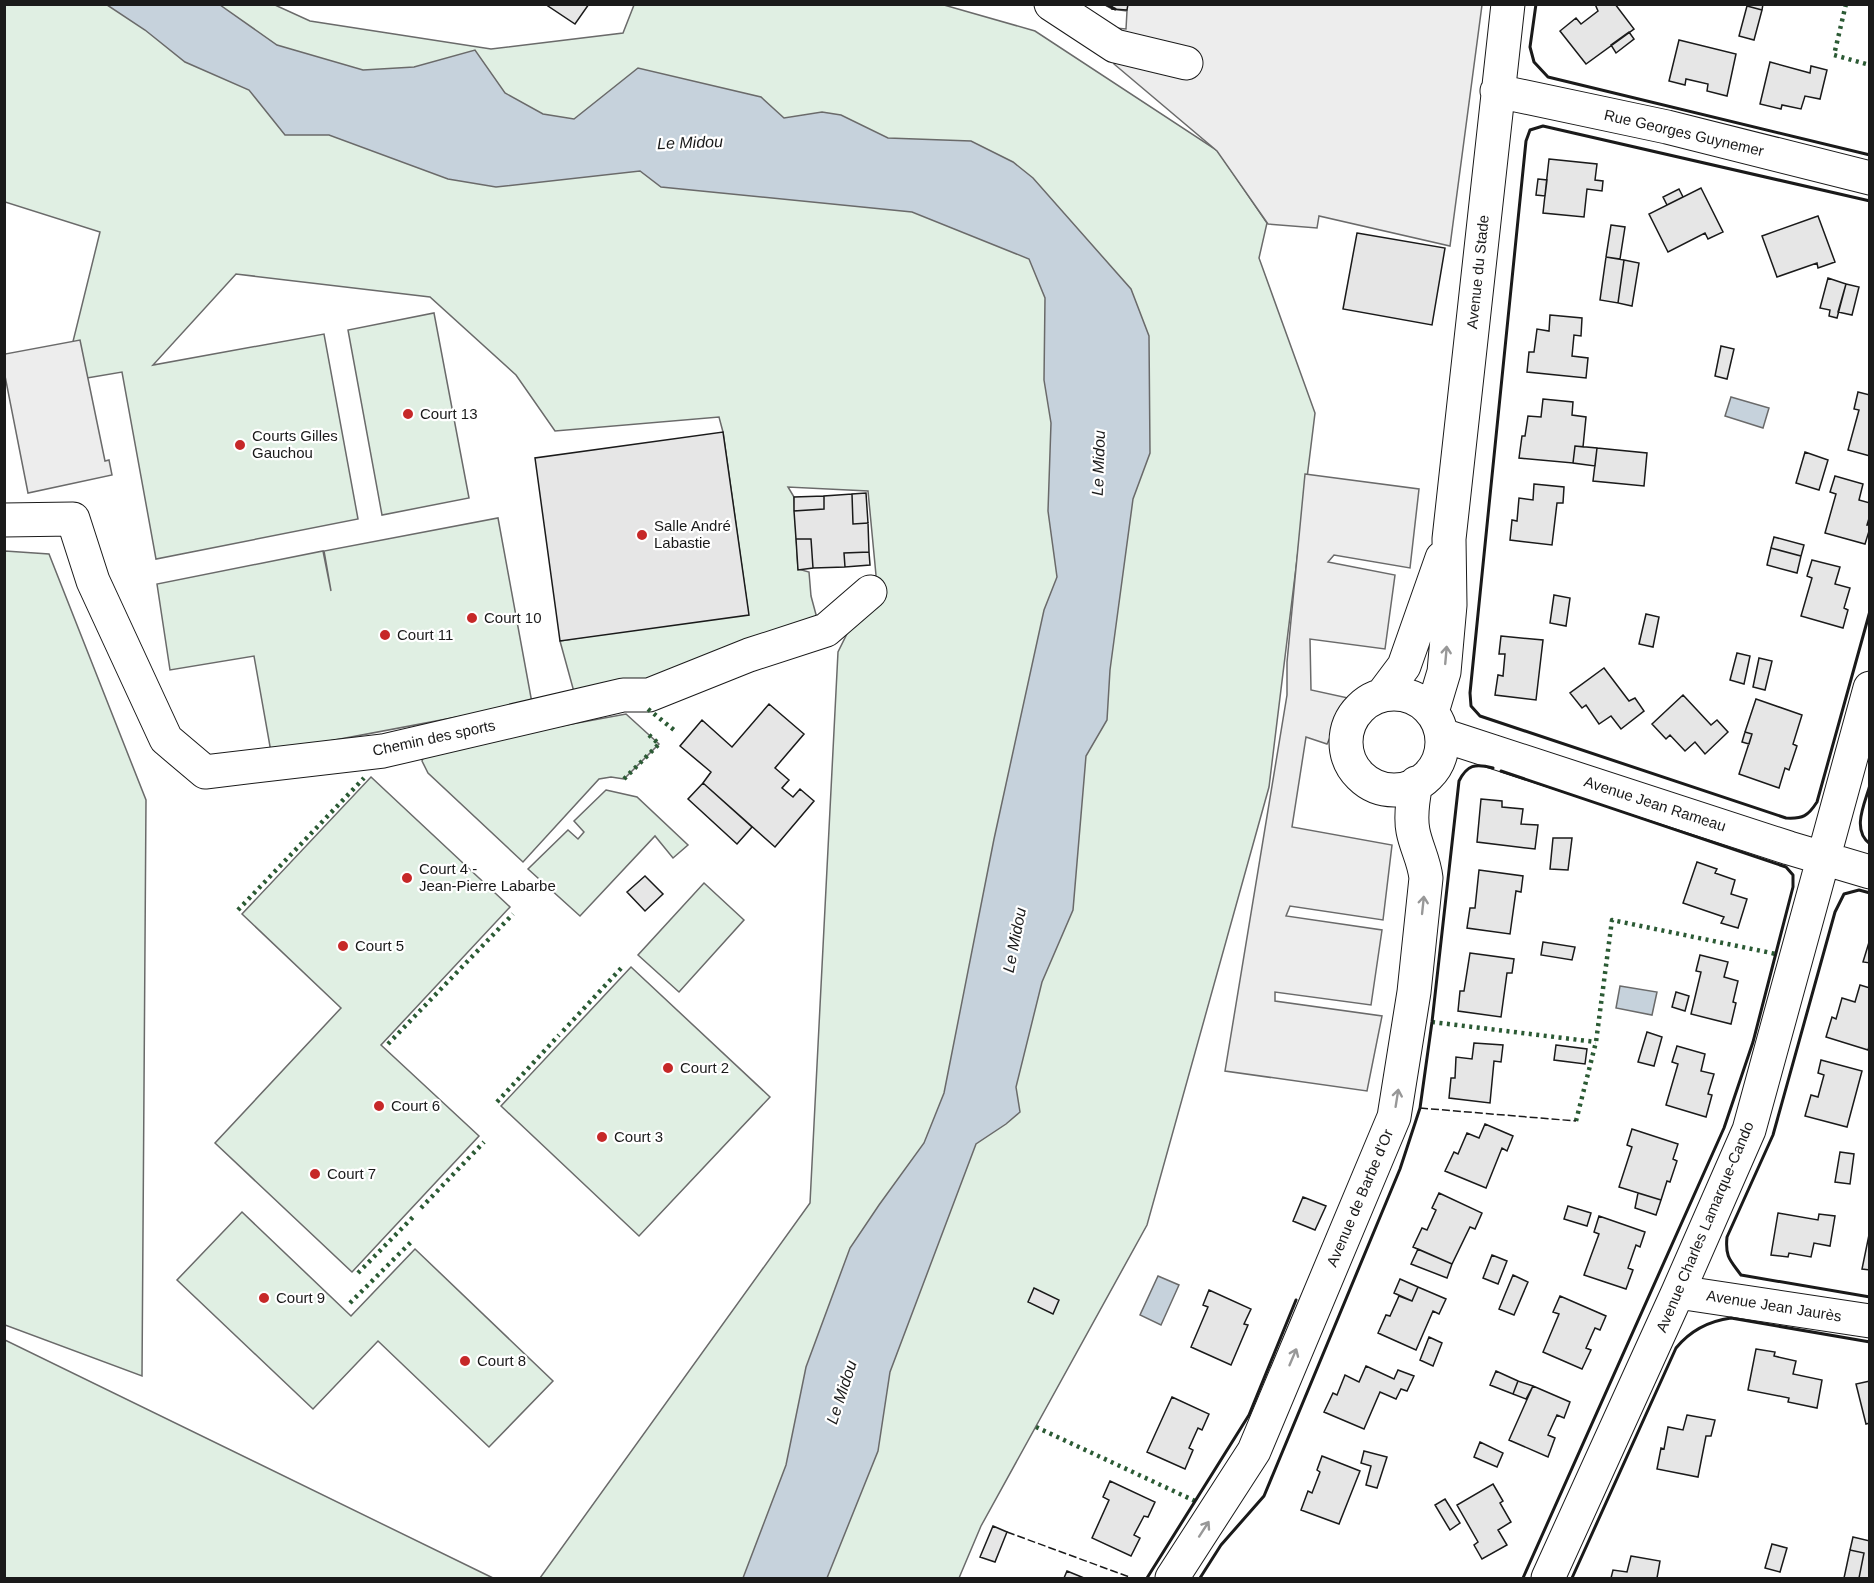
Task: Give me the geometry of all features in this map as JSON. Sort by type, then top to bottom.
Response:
[{"type":"street","points":[[1051,4],[1115,46],[1186,63]]},
{"type":"street","name":"Avenue du Stade","points":[[1437,723],[1450,605],[1449,539],[1508,4]]},
{"type":"street","name":"Rue Georges Guynemer","points":[[1497,91],[1667,127],[1869,178]]},
{"type":"street","name":"Chemin des sports","points":[[4,520],[73,519],[90,572],[166,739],[205,772],[383,751],[623,695],[649,695],[749,655],[826,630],[870,591]]},
{"type":"street","name":"Avenue du Stade","points":[[1383,694],[1404,666],[1449,539]]},
{"type":"street","name":"Avenue Charles Lamarque-Cando","points":[[1548,1578],[1749,1130],[1869,688]]},
{"type":"street","points":[[1397,693],[1410,696],[1422,702],[1437,723],[1442,750],[1437,765],[1427,777],[1405,789],[1381,789],[1366,782],[1355,772],[1347,758],[1345,743],[1348,723],[1367,700],[1383,694],[1397,693]]},
{"type":"street","name":"Avenue Jean Rameau","points":[[1437,723],[1822,859],[1869,872]]},
{"type":"street","name":"Avenue de Barbe d'Or","points":[[1172,1578],[1254,1451],[1394,1117],[1414,992],[1426,878],[1424,862],[1413,831],[1416,783]]},
{"type":"street","name":"Avenue Jean Jaurès","points":[[1678,1292],[1869,1321]]},
{"type":"green space","points":[[5,4],[275,5],[310,21],[491,49],[623,33],[634,5],[944,5],[1035,31],[1218,151],[1267,223],[1259,258],[1315,413],[1269,787],[1147,1225],[981,1526],[959,1578],[540,1578],[810,1203],[838,652],[876,575],[868,491],[788,487],[794,497],[798,569],[809,572],[811,596],[818,622],[642,682],[574,692],[560,641],[748,611],[719,417],[555,431],[516,375],[430,297],[236,274],[153,365],[324,334],[358,519],[156,559],[122,372],[63,382],[100,232],[5,202]]},
{"type":"green space","name":"Court 13","points":[[434,313],[469,498],[382,515],[348,330]]},
{"type":"green space","points":[[498,518],[532,703],[271,752],[254,656],[170,670],[157,584],[323,551],[331,591],[324,551]]},
{"type":"green space","points":[[5,551],[49,554],[146,800],[142,1376],[5,1325]]},
{"type":"green space","points":[[626,714],[659,744],[624,779],[611,777],[599,779],[523,862],[428,773],[422,761],[426,751]]},
{"type":"green space","points":[[371,777],[510,907],[381,1045],[479,1136],[352,1272],[215,1143],[341,1008],[242,914]]},
{"type":"green space","points":[[606,790],[637,797],[688,845],[673,858],[655,836],[580,916],[528,869],[568,830],[578,839],[584,832],[574,821]]},
{"type":"green space","points":[[704,883],[744,920],[679,992],[638,955]]},
{"type":"green space","points":[[631,967],[770,1097],[639,1236],[501,1106]]},
{"type":"green space","points":[[242,1212],[351,1316],[415,1249],[553,1381],[489,1447],[378,1341],[313,1409],[177,1280]]},
{"type":"green space","points":[[5,1340],[493,1578],[5,1578]]},
{"type":"shaded area","points":[[1105,5],[1482,5],[1450,246],[1319,216],[1317,228],[1268,224],[1217,151],[1114,64],[1116,28],[1126,29],[1127,11],[1112,9]]},
{"type":"shaded area","points":[[80,340],[105,461],[109,460],[112,475],[28,493],[5,376],[5,354]]},
{"type":"shaded area","points":[[1305,474],[1419,489],[1410,568],[1334,555],[1328,562],[1395,575],[1385,649],[1310,639],[1311,690],[1348,698],[1327,744],[1306,737],[1292,827],[1392,845],[1383,920],[1290,906],[1286,916],[1382,930],[1371,1005],[1275,992],[1275,1001],[1382,1016],[1367,1091],[1225,1071],[1287,695],[1287,662]]},
{"type":"water","name":"Le Midou","points":[[107,5],[220,5],[277,45],[363,70],[414,67],[475,50],[505,93],[543,114],[574,119],[638,68],[761,97],[784,118],[822,112],[841,115],[888,138],[971,141],[1013,162],[1033,178],[1131,289],[1149,336],[1150,453],[1133,499],[1110,670],[1107,720],[1086,756],[1073,910],[1042,982],[1016,1087],[1020,1112],[976,1144],[890,1372],[878,1451],[827,1578],[743,1578],[786,1465],[806,1367],[850,1248],[924,1143],[944,1093],[994,839],[1044,610],[1057,577],[1048,511],[1051,423],[1044,380],[1045,298],[1029,259],[912,212],[661,187],[640,171],[496,187],[448,179],[329,135],[285,135],[249,90],[185,62],[145,30]]},
{"type":"water","points":[[1731,397],[1769,408],[1763,428],[1725,416]]},
{"type":"water","points":[[1620,986],[1657,992],[1652,1015],[1616,1008]]},
{"type":"water","points":[[1158,1276],[1179,1285],[1161,1325],[1140,1315]]},
{"type":"building","points":[[545,4],[589,4],[575,24]]},
{"type":"building","points":[[1112,4],[1128,4],[1127,10],[1112,9]]},
{"type":"building","points":[[1595,4],[1615,4],[1634,29],[1586,64],[1560,31],[1576,18],[1581,24],[1598,11]]},
{"type":"building","points":[[1747,4],[1763,4],[1762,10],[1747,6]]},
{"type":"building","points":[[1747,6],[1762,10],[1754,40],[1739,36]]},
{"type":"building","points":[[1629,32],[1634,39],[1616,53],[1611,45]]},
{"type":"building","points":[[1679,40],[1736,54],[1727,96],[1707,91],[1708,84],[1686,79],[1685,85],[1669,81]]},
{"type":"building","points":[[1770,62],[1810,73],[1811,66],[1827,70],[1820,99],[1805,96],[1801,109],[1782,105],[1781,109],[1760,104]]},
{"type":"building","points":[[1549,159],[1597,164],[1595,180],[1603,181],[1602,191],[1587,189],[1584,217],[1543,213]]},
{"type":"building","points":[[1538,179],[1547,180],[1545,196],[1536,195]]},
{"type":"building","points":[[1701,188],[1723,232],[1708,239],[1705,233],[1668,252],[1649,214]]},
{"type":"building","points":[[1679,189],[1683,197],[1667,205],[1663,197]]},
{"type":"building","points":[[1818,216],[1835,262],[1818,268],[1817,263],[1777,277],[1762,236]]},
{"type":"building","points":[[1611,225],[1625,227],[1620,259],[1606,257]]},
{"type":"building","points":[[1357,233],[1445,248],[1432,325],[1343,309]]},
{"type":"building","points":[[1606,257],[1624,260],[1618,303],[1600,300]]},
{"type":"building","points":[[1624,260],[1639,263],[1632,306],[1618,303]]},
{"type":"building","points":[[1828,278],[1846,284],[1837,318],[1829,316],[1830,310],[1820,308]]},
{"type":"building","points":[[1846,284],[1859,287],[1852,315],[1838,312]]},
{"type":"building","points":[[1550,315],[1582,318],[1581,336],[1574,335],[1572,356],[1588,358],[1586,378],[1527,372],[1529,352],[1534,352],[1537,329],[1549,331]]},
{"type":"building","points":[[1721,346],[1734,349],[1727,379],[1715,376]]},
{"type":"building","points":[[1858,392],[1870,395],[1870,456],[1848,450],[1859,410],[1854,409]]},
{"type":"building","points":[[1543,399],[1573,402],[1572,415],[1586,417],[1583,447],[1575,446],[1573,463],[1519,458],[1528,416],[1541,417]]},
{"type":"building","name":"Salle André Labastie","points":[[723,432],[749,615],[560,641],[535,458]]},
{"type":"building","points":[[1575,446],[1597,448],[1595,466],[1573,463]]},
{"type":"building","points":[[1597,448],[1647,453],[1644,486],[1593,481]]},
{"type":"building","points":[[1805,452],[1828,460],[1819,490],[1796,483]]},
{"type":"building","points":[[1835,476],[1863,484],[1859,500],[1870,503],[1867,525],[1870,525],[1870,528],[1865,544],[1825,533],[1836,494],[1830,492]]},
{"type":"building","points":[[1534,484],[1564,487],[1563,503],[1557,503],[1552,545],[1510,540],[1512,520],[1517,521],[1519,498],[1533,500]]},
{"type":"building","points":[[866,493],[868,523],[853,524],[852,494]]},
{"type":"building","points":[[852,494],[853,524],[868,523],[869,552],[844,553],[845,567],[813,568],[811,539],[796,539],[794,511],[824,509],[824,496]]},
{"type":"building","points":[[824,496],[824,509],[794,511],[794,497]]},
{"type":"building","points":[[1774,537],[1804,545],[1801,556],[1771,548]]},
{"type":"building","points":[[796,539],[811,539],[813,568],[798,570]]},
{"type":"building","points":[[1771,548],[1801,556],[1797,573],[1767,565]]},
{"type":"building","points":[[869,552],[870,565],[845,567],[844,553]]},
{"type":"building","points":[[1812,560],[1840,567],[1835,584],[1850,588],[1844,608],[1848,610],[1843,628],[1801,616],[1812,578],[1807,576]]},
{"type":"building","points":[[1554,595],[1570,598],[1566,626],[1550,623]]},
{"type":"building","points":[[1646,614],[1659,617],[1653,647],[1639,644]]},
{"type":"building","points":[[1501,636],[1543,640],[1536,700],[1495,695],[1498,675],[1503,676],[1505,654],[1499,654]]},
{"type":"building","points":[[1737,653],[1750,656],[1744,684],[1730,680]]},
{"type":"building","points":[[1759,658],[1772,661],[1765,690],[1753,687]]},
{"type":"building","points":[[1604,668],[1629,701],[1635,698],[1644,711],[1621,729],[1611,716],[1599,724],[1586,705],[1582,708],[1570,693]]},
{"type":"building","points":[[1683,695],[1711,725],[1717,720],[1728,732],[1705,754],[1695,742],[1685,751],[1670,735],[1666,739],[1652,724]]},
{"type":"building","points":[[1756,699],[1802,715],[1793,744],[1797,746],[1789,770],[1785,768],[1779,788],[1739,774],[1752,734],[1745,732]]},
{"type":"building","points":[[769,704],[804,734],[775,768],[789,780],[782,788],[793,797],[800,789],[814,801],[775,847],[703,783],[711,772],[680,746],[702,720],[732,747]]},
{"type":"building","points":[[1745,732],[1752,734],[1749,744],[1742,742]]},
{"type":"building","points":[[703,783],[752,827],[737,844],[688,799]]},
{"type":"building","points":[[1481,799],[1502,801],[1502,807],[1523,809],[1521,824],[1538,825],[1535,849],[1477,842]]},
{"type":"building","points":[[1553,838],[1572,838],[1568,870],[1550,869]]},
{"type":"building","points":[[1697,862],[1717,869],[1715,873],[1735,880],[1731,894],[1747,899],[1738,928],[1721,923],[1724,917],[1683,903]]},
{"type":"building","points":[[1479,870],[1523,876],[1521,892],[1516,891],[1510,934],[1467,928],[1470,908],[1475,908]]},
{"type":"building","points":[[645,876],[663,894],[645,911],[627,892]]},
{"type":"building","points":[[1870,939],[1870,963],[1863,962]]},
{"type":"building","points":[[1543,942],[1575,947],[1572,960],[1541,955]]},
{"type":"building","points":[[1470,953],[1514,959],[1512,973],[1507,973],[1501,1017],[1458,1011],[1460,991],[1464,991]]},
{"type":"building","points":[[1700,955],[1728,962],[1724,977],[1738,981],[1731,1024],[1691,1014],[1701,972],[1696,971]]},
{"type":"building","points":[[1860,985],[1870,988],[1868,1050],[1826,1037],[1832,1017],[1836,1019],[1842,998],[1855,1002]]},
{"type":"building","points":[[1676,992],[1689,996],[1685,1011],[1672,1007]]},
{"type":"building","points":[[1647,1032],[1662,1037],[1654,1066],[1638,1062]]},
{"type":"building","points":[[1474,1043],[1503,1045],[1501,1062],[1494,1061],[1490,1103],[1449,1098],[1451,1078],[1455,1078],[1456,1057],[1472,1059]]},
{"type":"building","points":[[1556,1045],[1587,1049],[1585,1064],[1554,1060]]},
{"type":"building","points":[[1677,1046],[1705,1054],[1701,1071],[1714,1074],[1708,1094],[1712,1095],[1706,1117],[1666,1105],[1678,1064],[1672,1062]]},
{"type":"building","points":[[1821,1060],[1862,1071],[1847,1127],[1805,1116],[1811,1095],[1818,1097],[1824,1075],[1818,1073]]},
{"type":"building","points":[[1485,1124],[1513,1136],[1507,1151],[1502,1148],[1486,1188],[1445,1171],[1454,1152],[1458,1154],[1467,1133],[1479,1138]]},
{"type":"building","points":[[1632,1129],[1678,1144],[1673,1159],[1677,1161],[1661,1200],[1619,1187],[1632,1147],[1627,1145]]},
{"type":"building","points":[[1840,1152],[1854,1154],[1850,1184],[1835,1182]]},
{"type":"building","points":[[1439,1193],[1482,1213],[1475,1229],[1470,1227],[1452,1264],[1413,1247],[1422,1228],[1427,1230],[1436,1210],[1432,1208]]},
{"type":"building","points":[[1638,1193],[1661,1200],[1656,1215],[1635,1208]]},
{"type":"building","points":[[1303,1197],[1326,1206],[1315,1230],[1293,1221]]},
{"type":"building","points":[[1568,1206],[1591,1213],[1587,1226],[1564,1219]]},
{"type":"building","points":[[1778,1213],[1818,1220],[1819,1214],[1835,1216],[1830,1246],[1814,1243],[1811,1257],[1789,1253],[1788,1257],[1771,1255]]},
{"type":"building","points":[[1599,1216],[1645,1232],[1640,1247],[1636,1245],[1628,1268],[1633,1270],[1626,1289],[1584,1275],[1599,1234],[1594,1232]]},
{"type":"building","points":[[1870,1230],[1870,1270],[1862,1269]]},
{"type":"building","points":[[1418,1249],[1452,1264],[1447,1278],[1411,1264]]},
{"type":"building","points":[[1492,1255],[1507,1261],[1498,1284],[1483,1278]]},
{"type":"building","points":[[1513,1275],[1528,1282],[1514,1315],[1499,1309]]},
{"type":"building","points":[[1400,1279],[1418,1287],[1412,1301],[1394,1293]]},
{"type":"building","points":[[1418,1287],[1446,1299],[1439,1314],[1433,1311],[1416,1350],[1378,1333],[1386,1315],[1390,1316],[1399,1296],[1412,1301]]},
{"type":"building","points":[[1034,1288],[1059,1300],[1053,1314],[1028,1302]]},
{"type":"building","points":[[1209,1290],[1251,1309],[1244,1324],[1248,1325],[1231,1365],[1191,1347],[1208,1307],[1203,1305]]},
{"type":"building","points":[[1560,1296],[1606,1316],[1600,1330],[1595,1328],[1586,1348],[1591,1350],[1582,1369],[1543,1352],[1559,1314],[1553,1312]]},
{"type":"building","points":[[1429,1337],[1442,1343],[1433,1366],[1420,1360]]},
{"type":"building","points":[[1756,1349],[1775,1352],[1774,1356],[1796,1361],[1793,1374],[1822,1380],[1817,1408],[1788,1402],[1789,1398],[1748,1390]]},
{"type":"building","points":[[1366,1366],[1394,1379],[1398,1370],[1414,1376],[1407,1391],[1401,1389],[1396,1399],[1380,1392],[1364,1429],[1324,1412],[1333,1393],[1337,1395],[1345,1375],[1359,1382]]},
{"type":"building","points":[[1496,1371],[1518,1381],[1513,1394],[1490,1385]]},
{"type":"building","points":[[1518,1381],[1533,1386],[1526,1399],[1513,1394]]},
{"type":"building","points":[[1870,1381],[1870,1423],[1866,1424],[1856,1384]]},
{"type":"building","points":[[1533,1386],[1570,1402],[1564,1418],[1557,1415],[1548,1435],[1555,1438],[1548,1457],[1509,1440]]},
{"type":"building","points":[[1172,1397],[1209,1414],[1202,1430],[1198,1428],[1189,1448],[1193,1450],[1185,1469],[1147,1452]]},
{"type":"building","points":[[1687,1415],[1715,1420],[1711,1436],[1706,1436],[1698,1477],[1657,1469],[1668,1427],[1683,1430]]},
{"type":"building","points":[[1480,1442],[1503,1453],[1497,1467],[1474,1457]]},
{"type":"building","points":[[1364,1451],[1387,1457],[1377,1488],[1366,1485],[1371,1466],[1361,1463]]},
{"type":"building","points":[[1322,1456],[1360,1471],[1339,1524],[1301,1510],[1308,1491],[1312,1493],[1320,1472],[1317,1470]]},
{"type":"building","points":[[1110,1481],[1155,1502],[1148,1517],[1144,1516],[1134,1535],[1140,1538],[1131,1556],[1092,1538],[1109,1500],[1103,1497]]},
{"type":"building","points":[[1493,1484],[1503,1501],[1500,1503],[1511,1522],[1498,1530],[1507,1545],[1482,1559],[1474,1545],[1478,1542],[1457,1505]]},
{"type":"building","points":[[1445,1499],[1460,1523],[1450,1530],[1435,1505]]},
{"type":"building","points":[[993,1526],[1007,1532],[995,1562],[980,1557]]},
{"type":"building","points":[[1853,1537],[1870,1541],[1870,1578],[1859,1578],[1864,1553],[1850,1550]]},
{"type":"building","points":[[1772,1544],[1787,1548],[1780,1572],[1765,1568]]},
{"type":"building","points":[[1850,1550],[1864,1553],[1859,1578],[1844,1578]]},
{"type":"building","points":[[1631,1556],[1660,1561],[1657,1578],[1611,1578],[1613,1570],[1627,1572]]},
{"type":"building","points":[[1067,1571],[1084,1578],[1064,1578]]},
{"type":"hedge","points":[[1846,4],[1834,55],[1870,65]]},
{"type":"hedge","points":[[648,709],[674,730]]},
{"type":"hedge","points":[[624,779],[659,744],[649,735]]},
{"type":"hedge","points":[[238,910],[364,778]]},
{"type":"hedge","points":[[388,1044],[513,914]]},
{"type":"hedge","points":[[1576,1121],[1596,1042],[1612,920],[1776,954]]},
{"type":"hedge","points":[[563,1031],[624,965]]},
{"type":"hedge","points":[[1432,1022],[1596,1042]]},
{"type":"hedge","points":[[497,1102],[559,1035]]},
{"type":"hedge","points":[[421,1208],[484,1142]]},
{"type":"hedge","points":[[358,1273],[415,1215]]},
{"type":"hedge","points":[[350,1303],[412,1241]]},
{"type":"hedge","points":[[1036,1427],[1195,1501]]},
{"type":"fence","points":[[1420,1108],[1576,1121]]},
{"type":"fence","points":[[1007,1532],[1132,1578]]},
{"type":"wall","points":[[1105,4],[1115,9]]},
{"type":"wall","points":[[1536,4],[1530,47],[1534,62],[1548,77],[1870,155]]},
{"type":"wall","points":[[1870,201],[1543,126],[1530,130],[1526,141],[1470,693],[1471,706],[1480,716],[1786,818],[1797,818],[1811,811],[1817,802],[1870,611]]},
{"type":"wall","points":[[1200,1578],[1221,1545],[1264,1496],[1400,1169],[1420,1108],[1459,781],[1472,767],[1493,768]]},
{"type":"wall","points":[[1501,771],[1786,867],[1793,875],[1793,887],[1753,1042],[1724,1128],[1523,1578]]},
{"type":"wall","points":[[1870,785],[1860,824],[1864,838],[1870,844]]},
{"type":"wall","points":[[1870,893],[1859,890],[1844,894],[1835,912],[1773,1135],[1727,1237],[1729,1258],[1741,1275],[1870,1297]]},
{"type":"wall","points":[[1147,1578],[1249,1415],[1296,1300]]},
{"type":"wall","points":[[1572,1578],[1676,1348],[1687,1337],[1708,1324],[1731,1318],[1870,1342]]},
{"type":"place","name":"Court 13","points":[[408,414]]},
{"type":"place","name":"Courts Gilles Gauchou","points":[[240,445]]},
{"type":"place","name":"Salle André Labastie","points":[[642,535]]},
{"type":"place","name":"Court 10","points":[[472,618]]},
{"type":"place","name":"Court 11","points":[[385,635]]},
{"type":"place","name":"Court 4 - Jean-Pierre Labarbe","points":[[407,878]]},
{"type":"place","name":"Court 5","points":[[343,946]]},
{"type":"place","name":"Court 2","points":[[668,1068]]},
{"type":"place","name":"Court 6","points":[[379,1106]]},
{"type":"place","name":"Court 3","points":[[602,1137]]},
{"type":"place","name":"Court 7","points":[[315,1174]]},
{"type":"place","name":"Court 9","points":[[264,1298]]},
{"type":"place","name":"Court 8","points":[[465,1361]]}]
